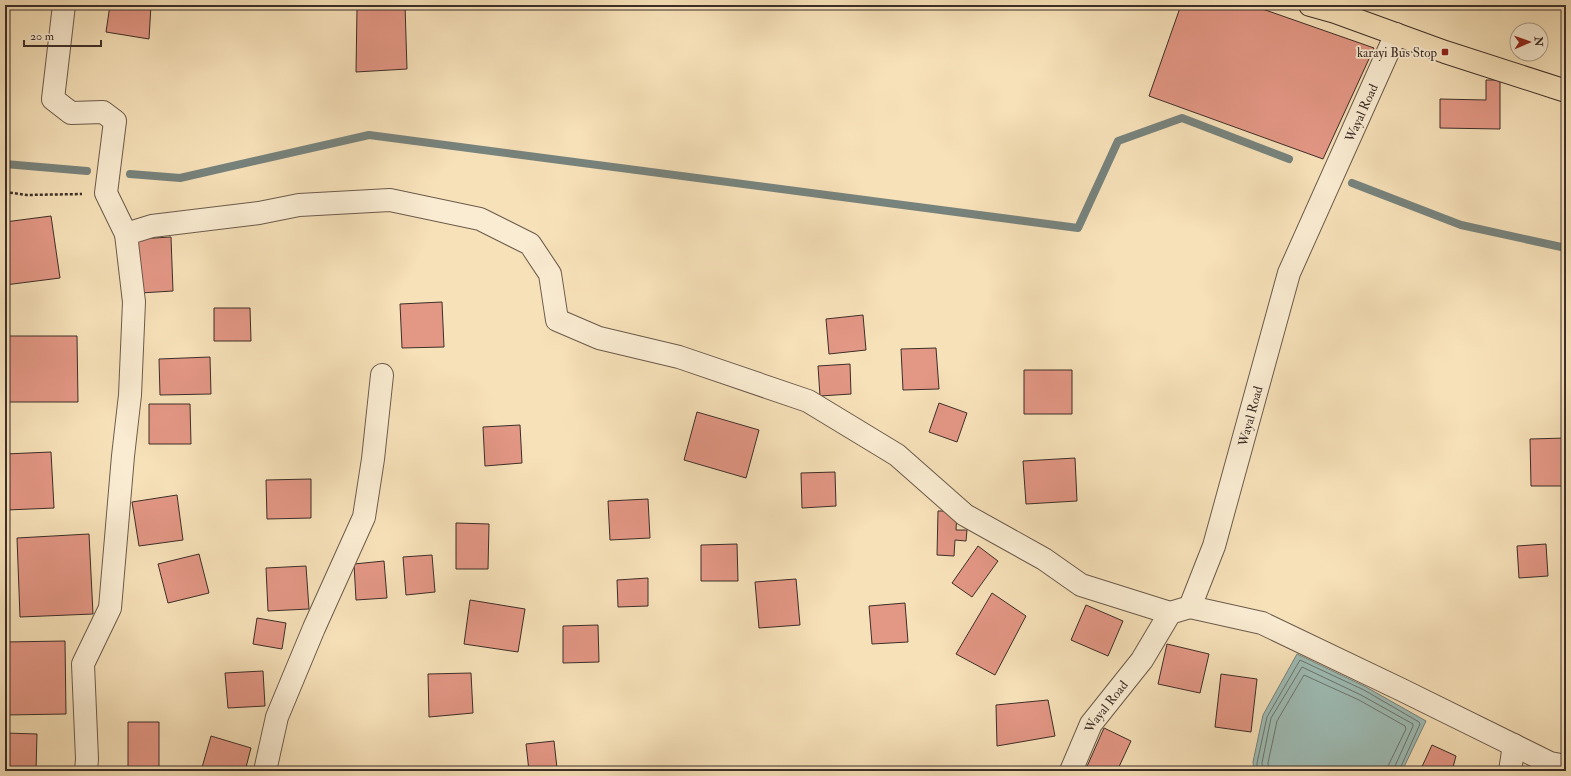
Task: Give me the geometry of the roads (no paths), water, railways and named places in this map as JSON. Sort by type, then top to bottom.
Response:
[{"type":"main road","points":[[1310,5],[1335,12],[1445,52],[1566,91]]},
{"type":"street","points":[[64,5],[53,99],[71,113],[102,112],[115,121],[106,193],[126,234],[134,302],[130,395],[123,456],[110,608],[83,664],[87,759],[86,771]]},
{"type":"street","name":"Wayal Road","points":[[1071,771],[1091,724],[1180,610],[1214,546],[1289,273],[1396,34]]},
{"type":"street","points":[[126,234],[152,226],[258,213],[299,205],[390,200],[480,219],[530,244],[550,274],[557,320],[600,338],[679,357],[808,401],[897,455],[965,514],[1044,559],[1081,585],[1180,610],[1262,623],[1550,763],[1566,766]]},
{"type":"street","points":[[265,771],[277,717],[314,628],[364,517],[373,459],[382,375]]},
{"type":"street","points":[[1510,771],[1514,745]]},
{"type":"water","points":[[1297,654],[1366,687],[1426,721],[1402,771],[1254,771],[1253,762],[1263,715]]},
{"type":"waterway","points":[[130,174],[180,178],[369,135],[1078,228],[1118,141],[1182,118],[1289,159]]},
{"type":"waterway","points":[[5,164],[87,171]]},
{"type":"waterway","points":[[1352,183],[1461,225],[1566,248]]},
{"type":"place","name":"karayi Bus Stop","points":[[1445,52]]}]
